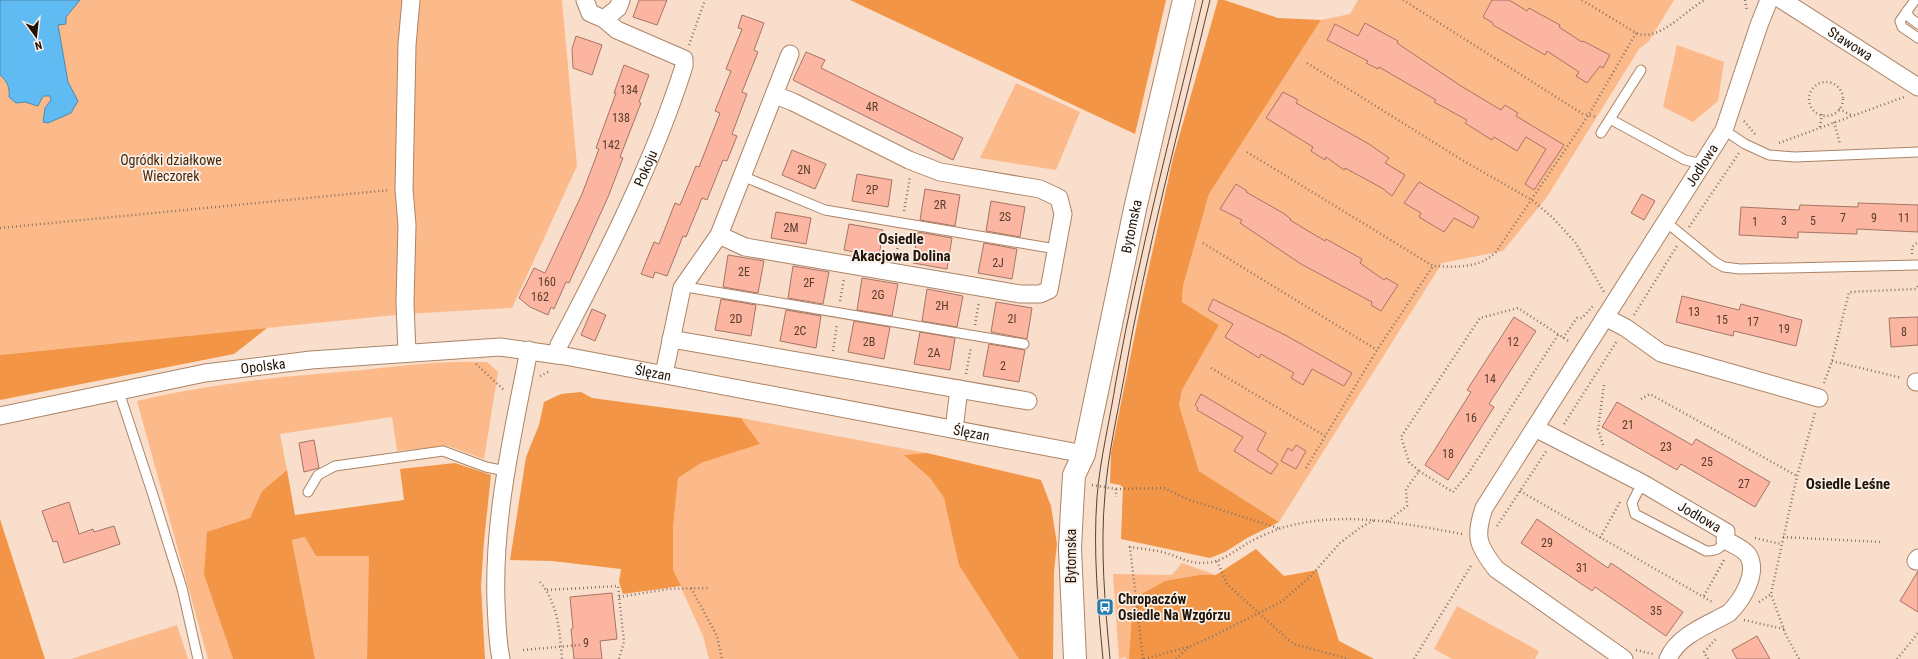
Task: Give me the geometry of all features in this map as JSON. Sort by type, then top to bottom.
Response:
[{"type":"main road","name":"Bytomska","points":[[1075,659],[1070,548],[1074,475],[1084,454],[1135,209],[1184,0]]},
{"type":"main road","name":"Bytomska","points":[[1084,454],[1090,468],[1084,544],[1089,659]]},
{"type":"street","points":[[407,353],[405,303],[407,225],[404,189],[407,46],[411,0]]},
{"type":"street","points":[[585,0],[590,13],[604,19],[617,30],[684,59]]},
{"type":"street","points":[[604,19],[618,8],[620,0]]},
{"type":"street","name":"Jodłowa","points":[[1480,543],[1479,521],[1484,508],[1724,130],[1759,25],[1769,0]]},
{"type":"street","name":"Stawowa","points":[[1782,0],[1911,92]]},
{"type":"street","points":[[664,374],[682,288],[719,235],[790,54]]},
{"type":"street","name":"Pokoju","points":[[557,355],[559,344],[614,234],[667,116],[684,66],[684,59]]},
{"type":"street","points":[[719,235],[745,247],[1020,294],[1040,294],[1049,290],[1063,214],[1059,198],[1040,190],[940,172],[909,160],[775,94]]},
{"type":"street","points":[[1605,317],[1626,328],[1661,353],[1820,398]]},
{"type":"street","points":[[671,339],[1028,401]]},
{"type":"street","name":"Opolska","points":[[0,416],[205,373],[311,360],[407,353],[500,347],[529,350]]},
{"type":"street","points":[[501,659],[496,631],[496,564],[506,471],[529,350]]},
{"type":"street","name":"Ślęzan","points":[[529,350],[664,374],[1084,454]]},
{"type":"street","points":[[954,429],[959,389]]},
{"type":"street","name":"Jodłowa","points":[[1536,428],[1642,484],[1726,532],[1724,540],[1747,554],[1752,569],[1750,579],[1729,613],[1678,644],[1668,659]]},
{"type":"street","points":[[1480,543],[1496,569],[1624,659]]},
{"type":"lane","points":[[1915,4],[1900,20],[1902,27],[1918,38]]},
{"type":"lane","points":[[1907,11],[1909,17],[1918,24]]},
{"type":"lane","points":[[1601,133],[1641,70]]},
{"type":"lane","points":[[1609,122],[1685,160],[1703,164]]},
{"type":"lane","points":[[1724,130],[1745,144],[1769,155],[1795,157],[1918,152]]},
{"type":"lane","points":[[742,176],[825,210],[1056,249]]},
{"type":"lane","points":[[1666,222],[1715,262],[1724,267],[1740,269],[1918,266]]},
{"type":"lane","points":[[685,285],[692,288],[838,314],[1024,344]]},
{"type":"lane","points":[[119,392],[182,588],[198,659]]},
{"type":"lane","points":[[308,492],[318,475],[335,466],[444,451],[486,467],[506,471]]},
{"type":"lane","points":[[1642,484],[1632,503],[1635,514],[1706,551],[1715,551],[1720,548],[1724,540]]},
{"type":"path","points":[[684,59],[704,0]]},
{"type":"path","points":[[1403,0],[1588,116],[1594,116],[1609,122]]},
{"type":"path","points":[[1582,0],[1636,33],[1645,36],[1658,32],[1705,0]]},
{"type":"path","points":[[1247,152],[1433,266],[1468,266],[1482,263],[1490,258],[1532,200],[1588,116],[1636,33]]},
{"type":"path","points":[[1307,63],[1462,160],[1532,200],[1554,218],[1575,242],[1604,293]]},
{"type":"path","points":[[1825,82],[1838,87],[1842,93],[1843,100],[1842,107],[1839,110],[1828,115],[1822,114],[1812,109],[1810,102],[1812,89],[1818,84],[1825,82]]},
{"type":"path","points":[[1775,144],[1911,92]]},
{"type":"path","points":[[1839,110],[1851,115]]},
{"type":"path","points":[[1820,127],[1822,114]]},
{"type":"path","points":[[1834,122],[1841,149]]},
{"type":"path","points":[[1414,659],[1480,543],[1520,491],[1752,132],[1757,135]]},
{"type":"path","points":[[0,228],[404,189]]},
{"type":"path","points":[[1203,243],[1377,350]]},
{"type":"path","points":[[1306,468],[1377,350],[1433,266]]},
{"type":"path","points":[[1842,320],[1849,292],[1916,289],[1918,286]]},
{"type":"path","points":[[1558,335],[1468,474],[1453,492],[1419,471],[1409,462],[1401,437],[1480,318],[1518,308],[1572,344]]},
{"type":"path","points":[[473,359],[480,368],[505,391]]},
{"type":"path","points":[[1832,361],[1917,382]]},
{"type":"path","points":[[1211,368],[1325,436]]},
{"type":"path","points":[[1641,399],[1650,394],[1797,476],[1771,594],[1784,629],[1799,659]]},
{"type":"path","points":[[1388,521],[1407,506],[1406,489],[1419,471]]},
{"type":"path","points":[[1093,486],[1116,488],[1164,488],[1187,499],[1280,529]]},
{"type":"path","points":[[1116,488],[1116,497]]},
{"type":"path","points":[[1520,491],[1704,596],[1729,613],[1754,623],[1784,629]]},
{"type":"path","points":[[1600,538],[1623,497]]},
{"type":"path","points":[[1375,519],[1361,527],[1340,543],[1310,577],[1281,602],[1260,615],[1191,646],[1144,659],[1130,547],[1168,554],[1189,561],[1205,564],[1217,561],[1249,542],[1280,529],[1326,520],[1348,518],[1375,519],[1388,521],[1480,543]]},
{"type":"path","points":[[1783,537],[1880,542]]},
{"type":"path","points":[[1704,596],[1726,557]]},
{"type":"path","points":[[1217,561],[1227,584],[1293,644],[1349,659]]},
{"type":"path","points":[[540,582],[547,590],[558,623],[562,659]]},
{"type":"path","points":[[547,590],[618,586],[624,642],[619,659]]},
{"type":"path","points":[[691,588],[717,636],[722,659]]},
{"type":"path","points":[[619,597],[668,589],[710,588]]},
{"type":"path","points":[[1897,659],[1918,634]]},
{"type":"path","points":[[522,650],[580,645]]},
{"type":"path","points":[[1176,659],[1191,646]]},
{"type":"green space","name":"Ogródki działkowe Wieczorek","points":[[0,0],[562,0],[577,166],[512,308],[405,314],[0,355]]},
{"type":"green space","points":[[1358,0],[1674,0],[1649,41],[1639,49],[1547,197],[1503,251],[1442,263],[1279,522],[1199,471],[1179,405],[1182,390],[1219,325],[1182,302],[1183,286],[1209,194],[1321,20],[1350,14]]},
{"type":"green space","points":[[1677,45],[1724,62],[1718,101],[1693,122],[1663,107]]},
{"type":"green space","points":[[1016,83],[1080,112],[1056,170],[980,158]]},
{"type":"green space","points":[[487,362],[498,372],[484,459],[448,446],[397,451],[392,417],[280,434],[287,470],[262,491],[250,518],[204,575],[233,659],[208,659],[137,401],[193,389],[278,378],[421,364]]},
{"type":"green space","points":[[741,418],[927,453],[905,455],[930,478],[944,498],[952,530],[1019,659],[709,659],[703,636],[673,570],[673,528],[678,478],[701,463],[760,444]]},
{"type":"green space","points":[[306,537],[316,556],[370,556],[367,659],[315,659],[292,540]]},
{"type":"green space","points":[[1182,563],[1213,574],[1252,612],[1348,659],[1126,659],[1126,657],[1119,659],[1113,574],[1172,575]]},
{"type":"green space","points":[[1457,606],[1539,651],[1535,659],[1452,659],[1434,649]]},
{"type":"green space","points":[[177,625],[188,659],[71,659]]},
{"type":"shaded area","points":[[850,0],[1166,0],[1135,134]]},
{"type":"shaded area","points":[[1218,0],[1224,0],[1278,18],[1321,20],[1209,194],[1183,286],[1182,302],[1219,325],[1182,390],[1179,405],[1199,471],[1279,522],[1247,538],[1225,552],[1210,558],[1121,539],[1123,487],[1110,483],[1111,453],[1142,299],[1173,158]]},
{"type":"shaded area","points":[[267,328],[234,354],[0,400],[0,355]]},
{"type":"shaded area","points":[[581,392],[592,398],[741,418],[760,444],[701,463],[678,478],[673,528],[673,570],[681,586],[623,594],[619,582],[621,569],[552,561],[510,560],[526,457],[539,425],[544,402],[561,394]]},
{"type":"shaded area","points":[[927,453],[1041,480],[1051,506],[1057,544],[1054,571],[1053,659],[1019,659],[959,565],[944,498],[930,478],[904,455]]},
{"type":"shaded area","points":[[455,463],[491,475],[481,586],[485,659],[367,659],[369,556],[316,556],[305,537],[292,540],[315,659],[233,659],[204,575],[207,532],[250,518],[262,491],[287,470],[295,515],[404,500],[400,469]]},
{"type":"shaded area","points":[[0,519],[45,659],[0,659]]},
{"type":"shaded area","points":[[1256,549],[1284,576],[1317,570],[1339,641],[1374,659],[1129,659],[1133,599],[1165,581],[1200,575],[1216,575]]},
{"type":"water","points":[[0,0],[80,0],[66,17],[66,24],[58,25],[68,82],[78,101],[71,113],[48,123],[43,122],[45,108],[51,100],[50,96],[43,96],[38,106],[25,102],[16,103],[9,97],[8,84],[0,75]]},
{"type":"building","points":[[639,0],[667,0],[657,25],[633,17]]},
{"type":"building","points":[[1492,0],[1509,0],[1527,11],[1529,8],[1560,25],[1559,27],[1582,42],[1583,41],[1610,55],[1603,68],[1600,66],[1587,83],[1576,76],[1579,72],[1547,51],[1545,55],[1493,25],[1493,23],[1483,17]]},
{"type":"building","points":[[742,15],[764,23],[754,50],[758,52],[742,92],[747,94],[732,134],[737,136],[727,161],[723,160],[707,200],[702,198],[686,237],[683,236],[667,276],[655,272],[653,278],[641,274],[654,242],[659,244],[675,203],[680,205],[696,166],[699,167],[720,113],[715,111],[731,71],[726,69],[742,29],[738,28]]},
{"type":"building","points":[[1365,23],[1398,41],[1397,43],[1461,86],[1501,110],[1505,105],[1518,113],[1516,116],[1564,145],[1534,190],[1525,184],[1546,149],[1526,137],[1517,151],[1494,137],[1492,140],[1465,123],[1467,120],[1434,102],[1436,100],[1379,67],[1378,69],[1366,63],[1368,61],[1327,40],[1335,24],[1358,36]]},
{"type":"building","points":[[576,36],[602,45],[592,75],[573,68],[572,49]]},
{"type":"building","points":[[806,52],[825,60],[821,68],[963,138],[953,160],[793,80]]},
{"type":"building","points":[[624,65],[649,75],[639,102],[641,103],[620,157],[623,158],[608,197],[569,283],[566,282],[554,309],[551,307],[548,315],[530,307],[519,298],[534,268],[545,273],[582,194],[599,149],[596,148],[616,93],[614,93]]},
{"type":"building","points":[[1283,92],[1298,100],[1296,103],[1369,144],[1389,158],[1385,163],[1405,175],[1392,196],[1382,188],[1345,168],[1344,170],[1326,157],[1325,160],[1311,151],[1313,147],[1266,118]]},
{"type":"building","points":[[792,150],[826,164],[815,189],[782,175]]},
{"type":"building","points":[[857,174],[892,180],[888,207],[852,201]]},
{"type":"building","points":[[1419,182],[1479,217],[1473,228],[1454,218],[1444,232],[1419,217],[1421,213],[1404,203]]},
{"type":"building","points":[[1236,184],[1247,191],[1246,192],[1283,213],[1291,219],[1290,220],[1325,241],[1326,239],[1362,259],[1360,263],[1384,280],[1386,278],[1398,285],[1381,311],[1371,305],[1372,302],[1301,264],[1240,223],[1242,220],[1220,209]]},
{"type":"building","points":[[925,189],[960,195],[955,226],[920,220]]},
{"type":"building","points":[[1642,194],[1655,201],[1644,220],[1631,213]]},
{"type":"building","points":[[991,201],[1025,207],[1020,237],[986,231]]},
{"type":"building","points":[[1858,203],[1918,205],[1918,232],[1857,229],[1857,234],[1798,232],[1798,238],[1739,235],[1741,207],[1799,210],[1800,205],[1858,207]]},
{"type":"building","points":[[776,212],[811,218],[806,244],[771,238]]},
{"type":"building","points":[[849,224],[883,230],[879,257],[844,250]]},
{"type":"building","points":[[918,232],[952,238],[947,269],[913,263]]},
{"type":"building","points":[[984,243],[1017,249],[1012,279],[978,273]]},
{"type":"building","points":[[728,255],[764,261],[758,293],[723,287]]},
{"type":"building","points":[[793,266],[829,272],[823,304],[788,298]]},
{"type":"building","points":[[862,278],[898,284],[892,316],[857,310]]},
{"type":"building","points":[[927,289],[963,296],[957,327],[922,321]]},
{"type":"building","points":[[1682,296],[1739,310],[1741,304],[1802,320],[1796,346],[1734,331],[1733,336],[1676,322]]},
{"type":"building","points":[[721,299],[756,305],[751,336],[715,330]]},
{"type":"building","points":[[1213,299],[1287,336],[1352,373],[1344,386],[1312,369],[1303,385],[1291,378],[1294,373],[1261,354],[1259,358],[1225,337],[1233,324],[1208,310]]},
{"type":"building","points":[[996,302],[1032,308],[1027,339],[991,332]]},
{"type":"building","points":[[592,309],[606,315],[595,341],[581,335]]},
{"type":"building","points":[[786,310],[821,316],[816,348],[780,341]]},
{"type":"building","points":[[1514,317],[1536,331],[1489,404],[1494,407],[1448,480],[1425,465],[1471,392],[1467,390]]},
{"type":"building","points":[[1918,317],[1918,345],[1891,347],[1889,318]]},
{"type":"building","points":[[854,321],[890,327],[884,359],[848,352]]},
{"type":"building","points":[[920,332],[955,338],[950,370],[914,364]]},
{"type":"building","points":[[989,344],[1025,350],[1019,382],[983,376]]},
{"type":"building","points":[[1201,394],[1266,433],[1257,450],[1278,464],[1271,474],[1234,451],[1243,437],[1197,410],[1198,408],[1195,405]]},
{"type":"building","points":[[1617,402],[1692,445],[1696,439],[1770,482],[1755,507],[1681,464],[1677,470],[1602,427]]},
{"type":"building","points":[[314,440],[319,468],[304,472],[299,443]]},
{"type":"building","points":[[1296,445],[1306,451],[1296,469],[1281,461],[1288,448],[1292,451]]},
{"type":"building","points":[[69,502],[79,534],[93,529],[94,532],[114,526],[120,544],[64,563],[57,541],[53,542],[42,511]]},
{"type":"building","points":[[1537,519],[1608,568],[1611,563],[1683,612],[1666,636],[1595,587],[1592,591],[1521,543]]},
{"type":"building","points":[[1918,571],[1918,612],[1900,601]]},
{"type":"building","points":[[612,593],[617,639],[600,641],[602,659],[574,659],[570,597]]},
{"type":"building","points":[[1757,636],[1770,659],[1737,659],[1732,650]]},
{"type":"tram line","points":[[1103,659],[1096,558],[1096,517],[1100,468],[1135,285],[1203,0]]},
{"type":"tram line","points":[[1110,659],[1103,556],[1105,494],[1108,465],[1142,283],[1210,0]]},
{"type":"place","name":"Chropaczów Osiedle Na Wzgórzu","points":[[1105,607]]},
{"type":"district","name":"Osiedle Akacjowa Dolina","points":[[901,248]]},
{"type":"district","name":"Osiedle Leśne","points":[[1848,484]]}]
